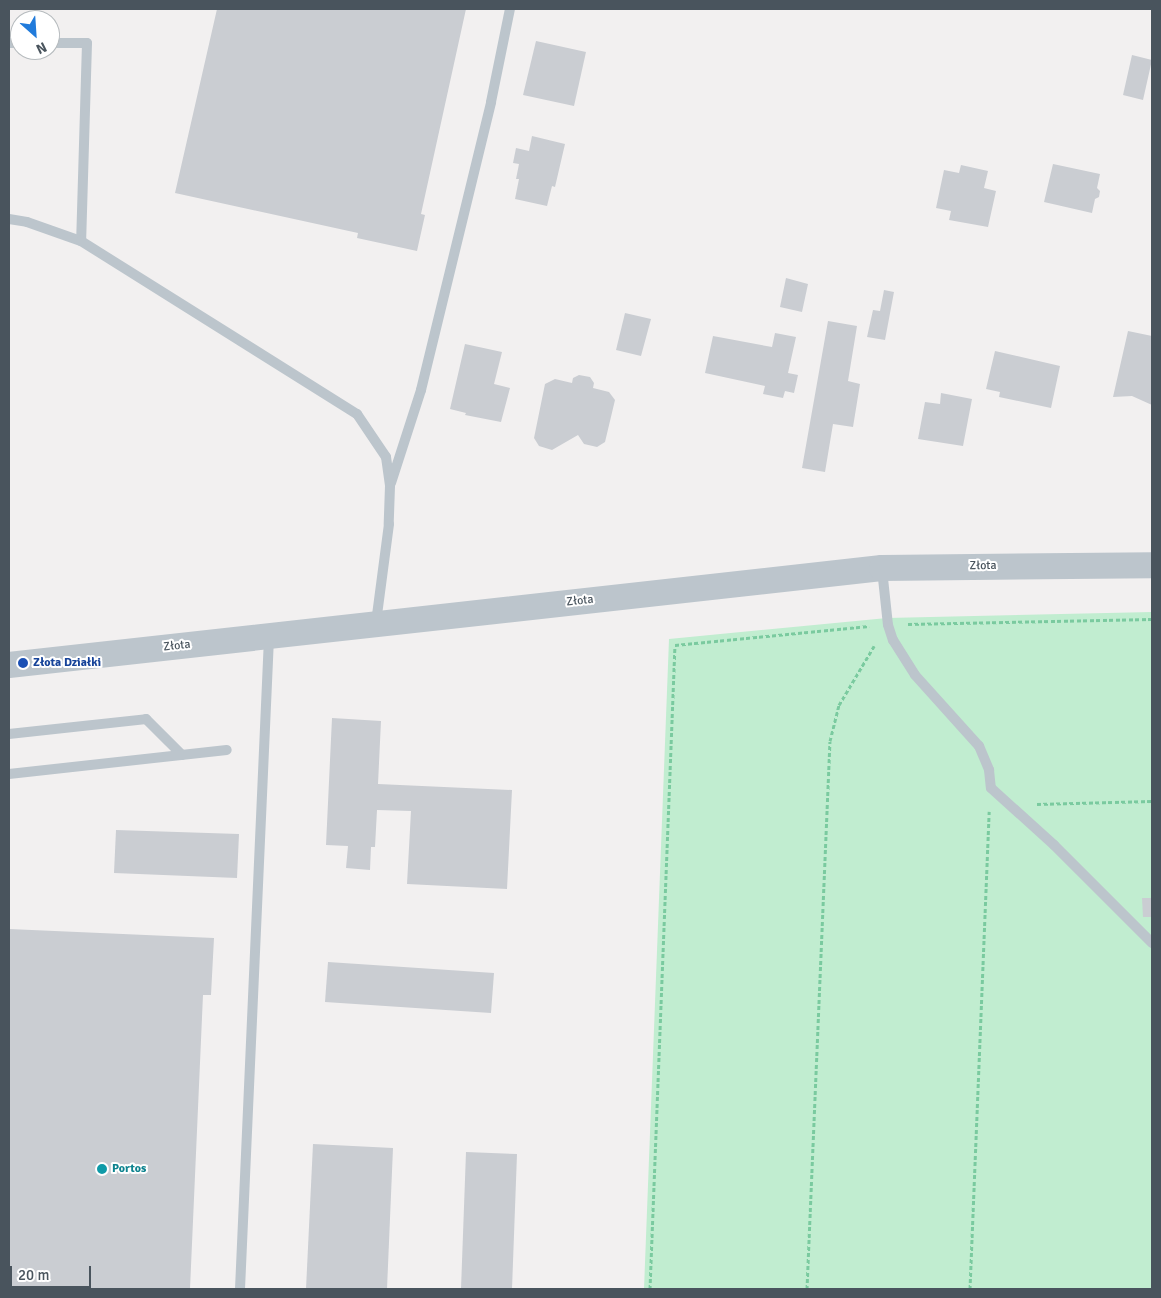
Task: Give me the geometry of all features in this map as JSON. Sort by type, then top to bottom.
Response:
[{"type":"street","name":"Złota","points":[[9,665],[882,568],[1152,565]]},
{"type":"lane","points":[[390,486],[421,390],[491,102],[510,9]]},
{"type":"lane","points":[[60,43],[87,43],[81,242]]},
{"type":"lane","points":[[9,219],[27,222],[81,242],[357,414],[386,457],[390,486],[389,524],[376,624]]},
{"type":"lane","points":[[882,568],[888,625],[902,657],[915,675],[979,746],[985,757],[991,788],[1054,845],[1152,943]]},
{"type":"lane","points":[[240,1289],[269,636]]},
{"type":"lane","points":[[9,734],[146,719],[182,755]]},
{"type":"lane","points":[[9,774],[228,750]]},
{"type":"path","points":[[650,1289],[675,645],[888,625],[1152,619]]},
{"type":"path","points":[[807,1289],[830,741],[833,723],[847,688],[888,625]]},
{"type":"path","points":[[970,1289],[988,823],[991,788]]},
{"type":"path","points":[[1009,805],[1152,801]]},
{"type":"green space","points":[[1152,612],[1152,1289],[644,1289],[669,639],[887,618]]},
{"type":"building","points":[[217,9],[466,9],[421,214],[425,215],[417,251],[357,238],[358,233],[175,193]]},
{"type":"building","points":[[536,41],[586,52],[574,106],[523,95]]},
{"type":"building","points":[[1132,55],[1152,60],[1143,100],[1123,95]]},
{"type":"building","points":[[532,136],[565,144],[555,187],[552,186],[547,206],[515,199],[519,179],[516,179],[519,164],[513,163],[516,148],[529,151]]},
{"type":"building","points":[[1053,164],[1100,174],[1097,188],[1100,191],[1099,197],[1095,199],[1092,213],[1044,202]]},
{"type":"building","points":[[961,165],[988,171],[984,188],[996,191],[988,227],[949,220],[951,211],[936,208],[944,170],[959,173]]},
{"type":"building","points":[[786,278],[808,284],[802,312],[780,307]]},
{"type":"building","points":[[884,290],[894,292],[885,340],[867,337],[873,310],[880,311]]},
{"type":"building","points":[[625,313],[651,319],[641,356],[616,350]]},
{"type":"building","points":[[828,321],[857,326],[848,381],[860,384],[853,427],[833,424],[825,472],[802,468]]},
{"type":"building","points":[[1128,331],[1152,336],[1152,405],[1132,396],[1113,397]]},
{"type":"building","points":[[775,333],[796,337],[788,373],[798,375],[794,393],[785,391],[783,398],[763,394],[765,386],[705,373],[713,336],[772,347]]},
{"type":"building","points":[[465,344],[502,352],[494,384],[510,388],[501,422],[465,415],[466,413],[450,409]]},
{"type":"building","points":[[995,351],[1060,366],[1051,408],[999,397],[1000,392],[986,389]]},
{"type":"building","points":[[579,375],[590,377],[594,383],[593,388],[609,392],[615,400],[605,442],[597,447],[584,444],[578,435],[552,450],[539,446],[534,438],[545,384],[555,379],[572,383],[573,378]]},
{"type":"building","points":[[941,393],[972,399],[963,446],[918,439],[925,402],[940,404]]},
{"type":"building","points":[[332,718],[381,721],[378,784],[512,790],[507,889],[407,884],[411,811],[377,810],[375,847],[371,847],[370,870],[346,868],[348,846],[326,845]]},
{"type":"building","points":[[116,830],[239,834],[237,878],[114,873]]},
{"type":"building","points":[[1142,898],[1152,898],[1152,917],[1143,917]]},
{"type":"building","name":"Portos","points":[[9,929],[214,938],[211,995],[203,995],[190,1289],[9,1289]]},
{"type":"building","points":[[328,962],[494,973],[491,1013],[325,1002]]},
{"type":"building","points":[[313,1144],[393,1148],[387,1289],[306,1289]]},
{"type":"building","points":[[466,1152],[517,1154],[512,1289],[461,1289]]},
{"type":"place","name":"Złota Działki","points":[[23,663]]},
{"type":"place","name":"Portos","points":[[102,1169]]}]
